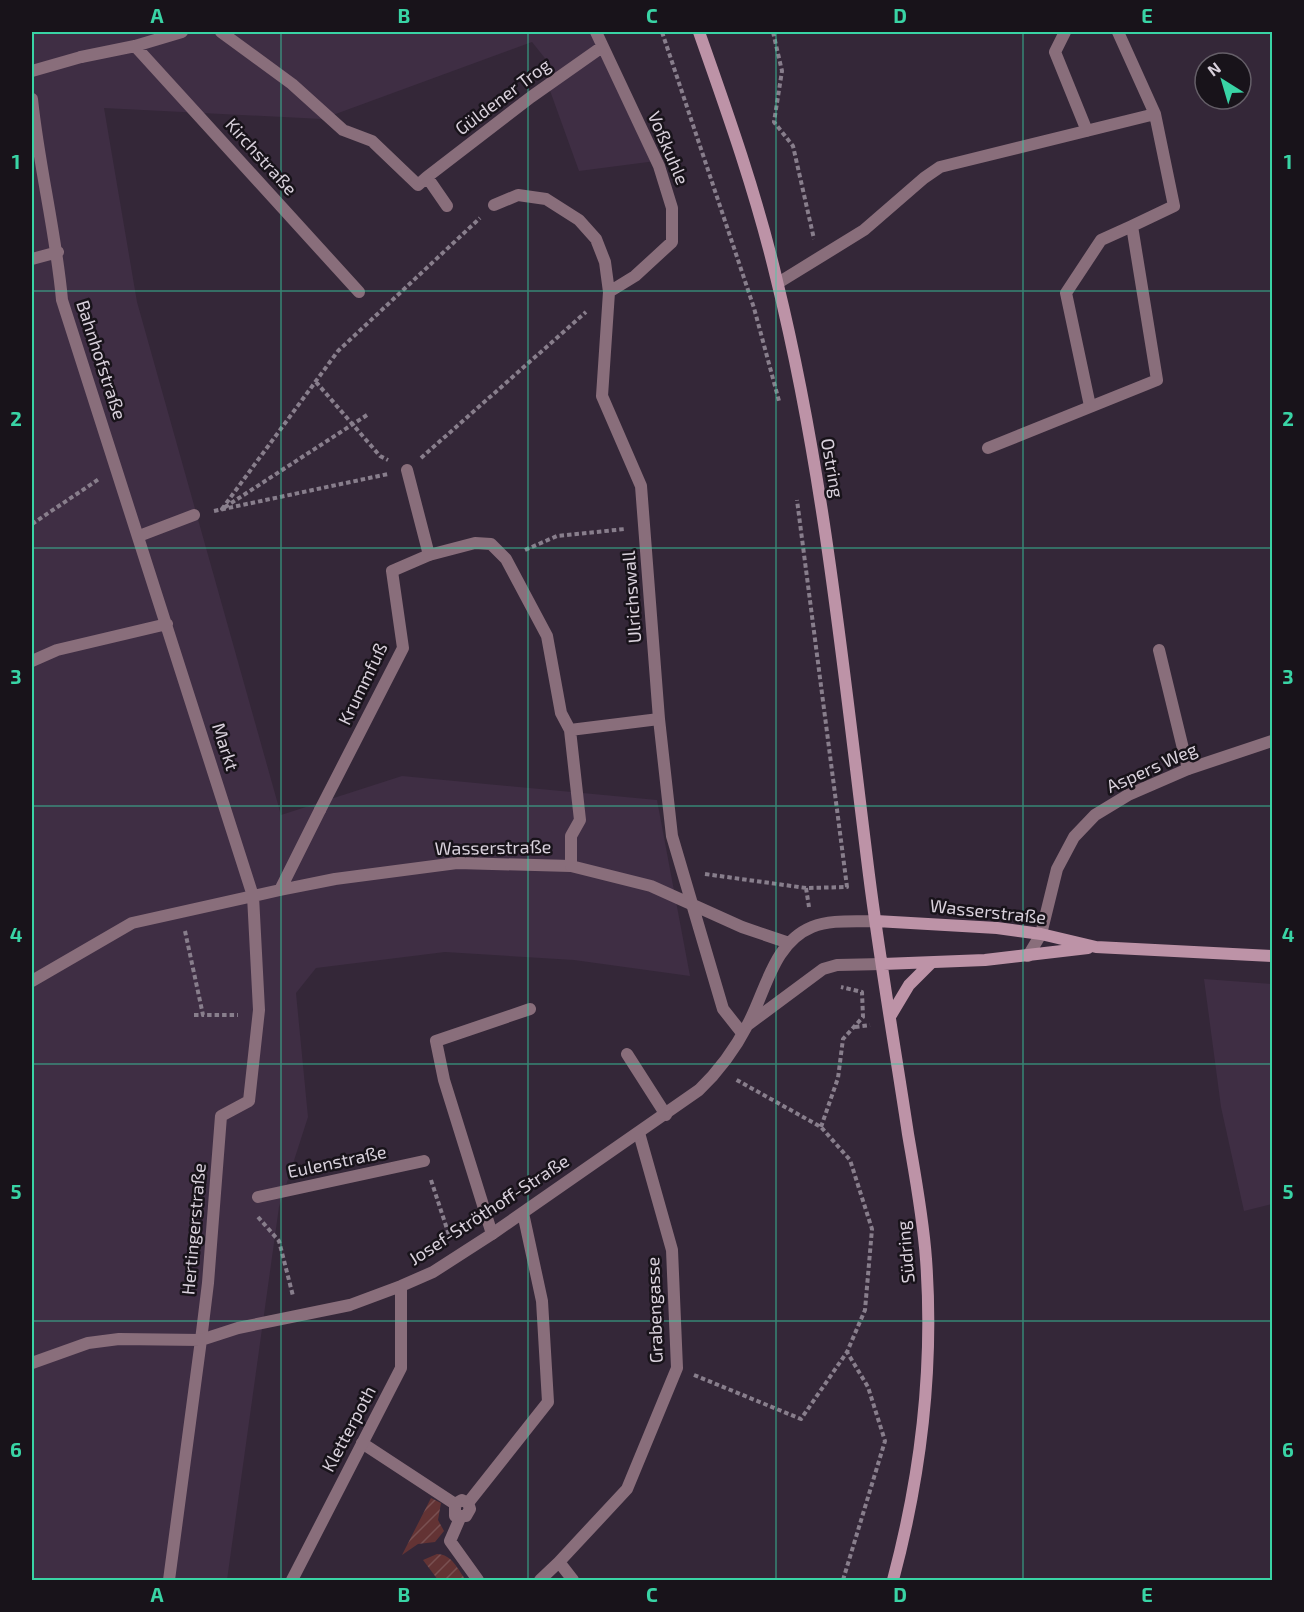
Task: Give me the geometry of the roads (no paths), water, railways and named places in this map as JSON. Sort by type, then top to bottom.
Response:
[{"type":"main road","name":"Ostring","points":[[699,32],[749,178],[778,283],[815,469],[842,649],[876,921]]},
{"type":"main road","name":"Wasserstraße","points":[[876,921],[1041,934],[1096,947],[1272,956]]},
{"type":"main road","name":"Südring","points":[[876,921],[921,1215],[928,1318],[927,1375],[918,1476],[892,1581]]},
{"type":"main road","name":"Wasserstraße","points":[[883,964],[1028,956],[1096,947]]},
{"type":"main road","points":[[891,1015],[909,985],[931,963]]},
{"type":"street","points":[[32,71],[81,57],[135,46],[176,32]]},
{"type":"street","points":[[221,32],[292,84],[343,130],[372,141],[418,185],[427,177],[447,206]]},
{"type":"street","name":"Voßkuhle","points":[[596,32],[659,166],[672,208],[672,242],[635,276],[609,292]]},
{"type":"street","points":[[1065,32],[1055,52],[1087,130]]},
{"type":"street","points":[[1090,406],[1066,293],[1101,240],[1174,206],[1155,114],[1118,32]]},
{"type":"street","name":"Kirchstraße","points":[[135,46],[359,292]]},
{"type":"street","name":"Güldener Trog","points":[[427,177],[531,97],[602,47]]},
{"type":"street","name":"Bahnhofstraße","points":[[32,99],[37,148],[58,252],[62,300],[167,624]]},
{"type":"street","points":[[778,283],[864,230],[940,167],[1155,114]]},
{"type":"street","name":"Ulrichswall","points":[[494,205],[505,198],[529,195],[546,199],[571,214],[596,239],[605,262],[609,292],[602,396],[641,486],[659,719],[672,836],[693,905]]},
{"type":"street","points":[[988,448],[1157,380],[1132,226]]},
{"type":"street","points":[[32,259],[58,252]]},
{"type":"street","points":[[407,470],[429,555]]},
{"type":"street","points":[[139,536],[194,515]]},
{"type":"street","name":"Krummfuß","points":[[279,890],[403,648],[392,571],[429,555],[475,543],[490,544],[506,559],[547,636],[561,713],[570,730],[580,820],[571,836],[572,866]]},
{"type":"street","points":[[32,661],[57,650],[167,624]]},
{"type":"street","name":"Markt","points":[[167,624],[253,896]]},
{"type":"street","points":[[1159,651],[1188,769]]},
{"type":"street","points":[[570,730],[659,719]]},
{"type":"street","name":"Aspers Weg","points":[[1028,956],[1041,934],[1058,869],[1074,837],[1095,815],[1128,795],[1188,769],[1272,741]]},
{"type":"street","name":"Wasserstraße","points":[[253,896],[335,879],[457,864],[572,866],[651,886],[742,927],[789,943]]},
{"type":"street","points":[[32,981],[132,923],[253,896]]},
{"type":"street","name":"Hertingerstraße","points":[[169,1581],[201,1340],[221,1116],[249,1101],[258,1014],[253,896]]},
{"type":"street","points":[[693,905],[723,1009],[745,1029]]},
{"type":"street","name":"Josef-Ströthoff-Straße","points":[[32,1363],[88,1343],[119,1339],[201,1340],[238,1328],[350,1305],[433,1272],[523,1213],[699,1090],[719,1070],[745,1029],[776,963],[789,943],[813,927],[831,922],[876,921]]},
{"type":"street","name":"Josef-Ströthoff-Straße","points":[[745,1029],[823,969],[837,965],[883,964]]},
{"type":"street","points":[[492,1234],[444,1080],[436,1041],[530,1009]]},
{"type":"street","points":[[627,1054],[666,1115]]},
{"type":"street","name":"Grabengasse","points":[[540,1581],[627,1489],[677,1368],[672,1250],[639,1133]]},
{"type":"street","name":"Eulenstraße","points":[[258,1197],[424,1161]]},
{"type":"street","points":[[462,1504],[548,1402],[542,1301],[523,1213]]},
{"type":"street","name":"Kletterpoth","points":[[292,1581],[401,1368],[401,1286]]},
{"type":"street","points":[[362,1443],[470,1509],[466,1516],[460,1518],[450,1541],[478,1581]]},
{"type":"street","points":[[559,1562],[573,1581]]}]
